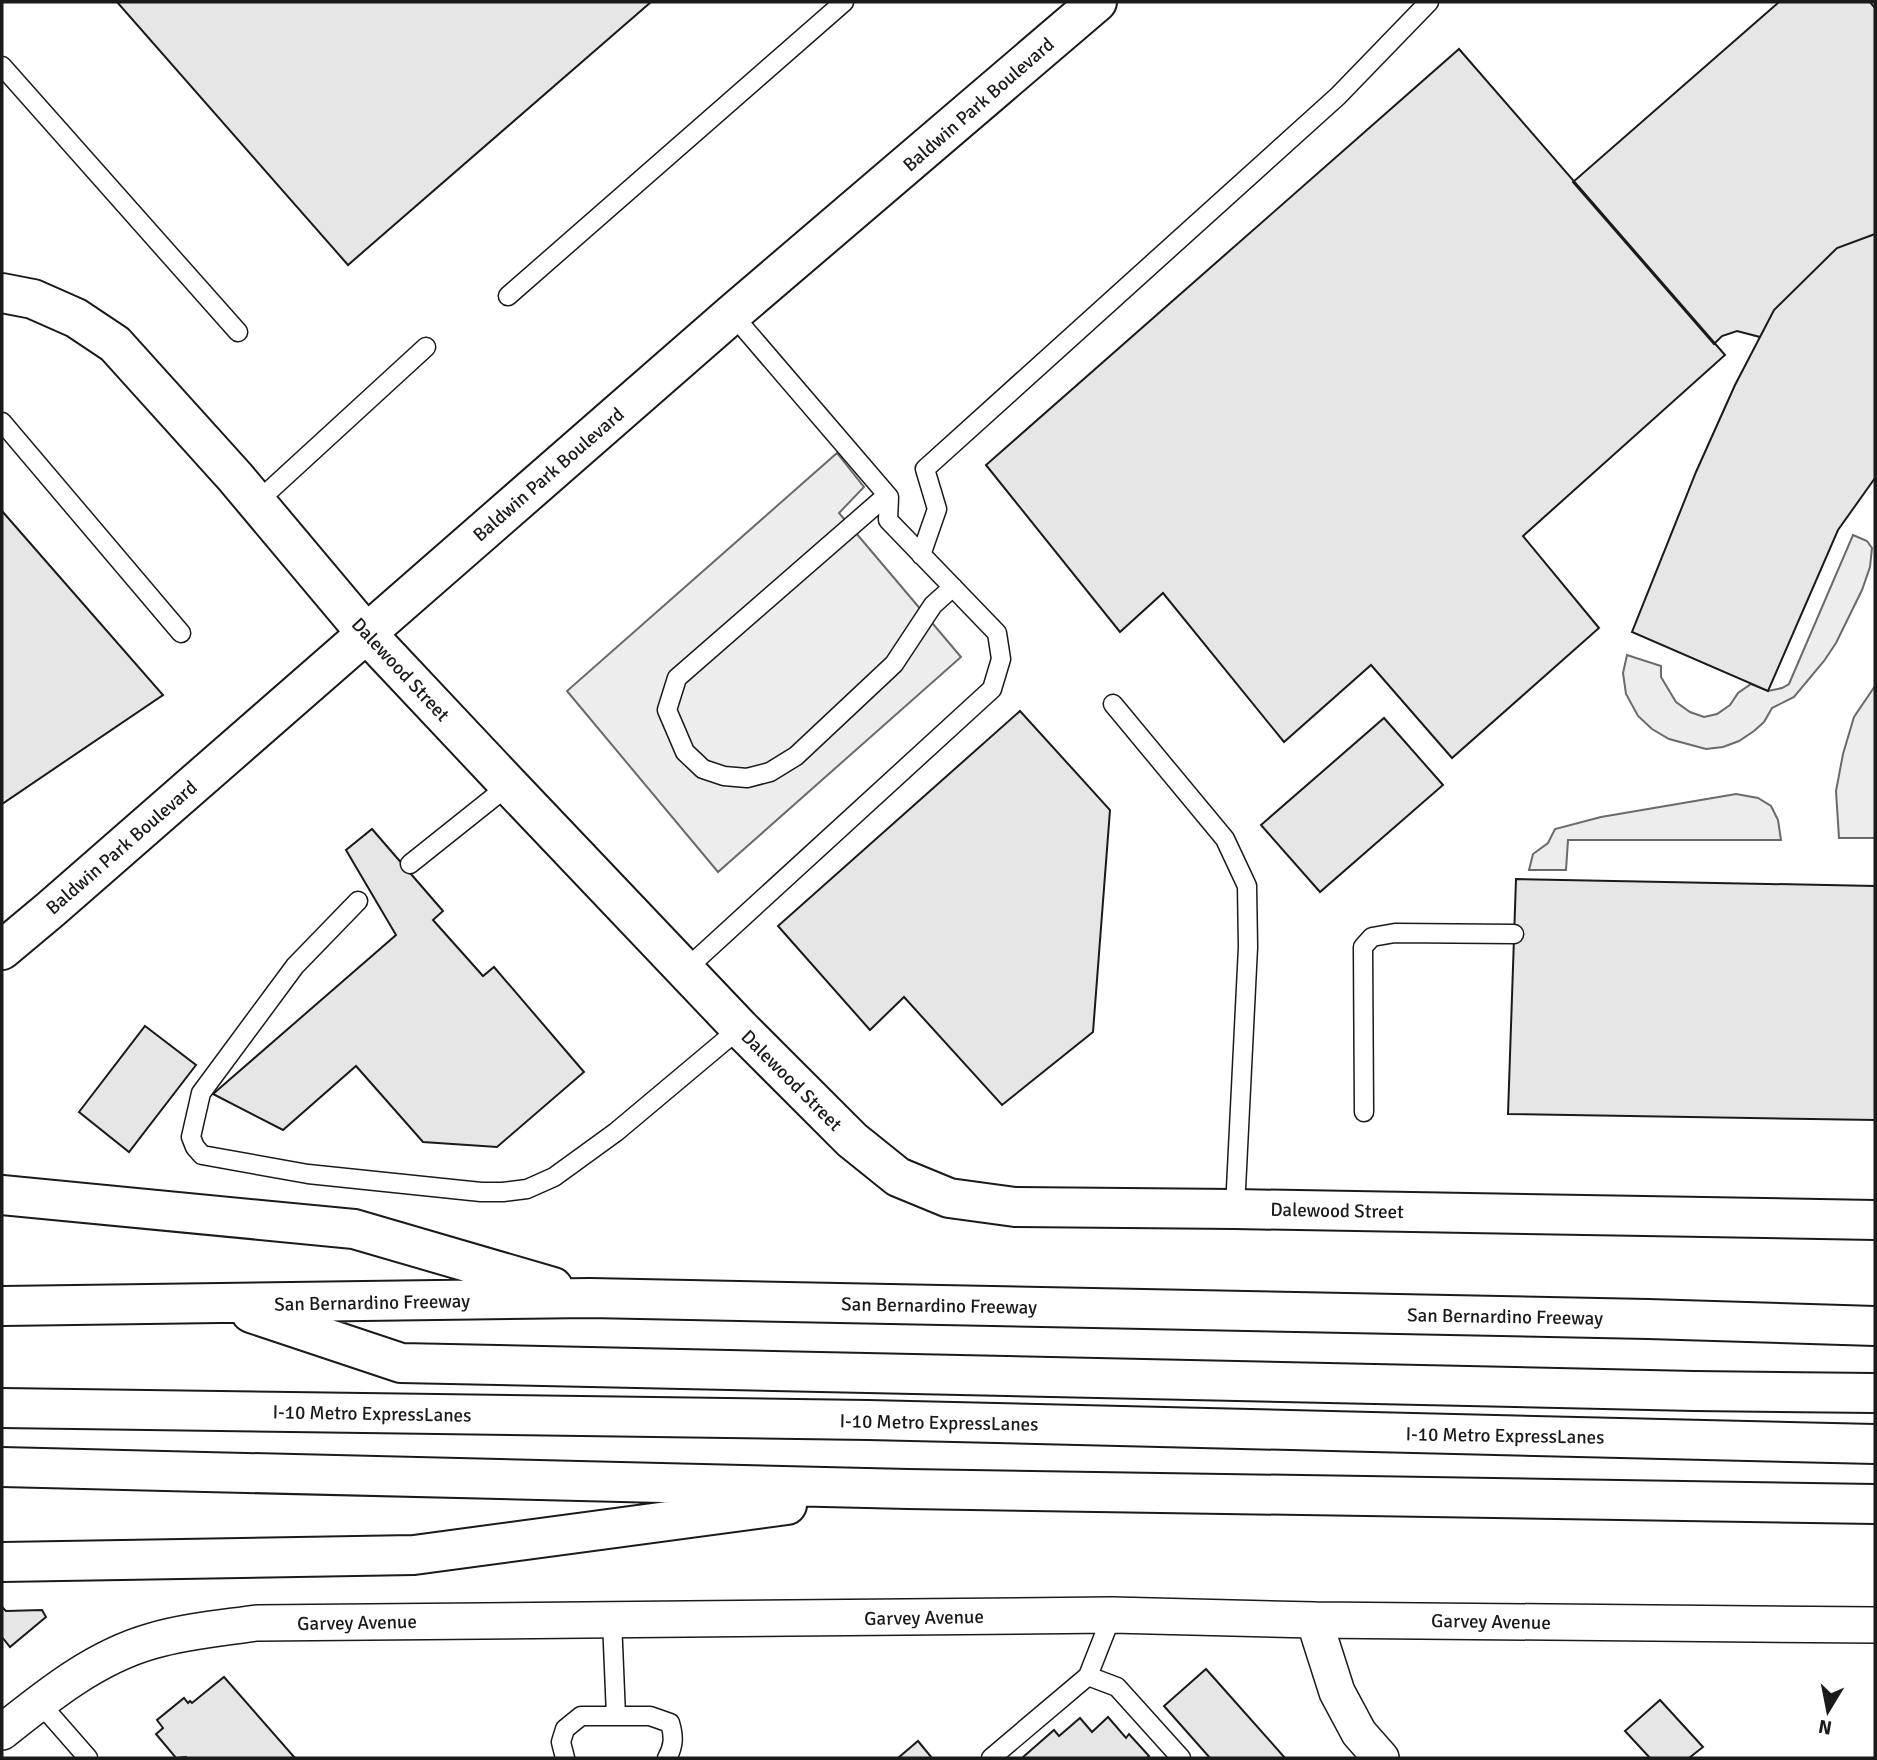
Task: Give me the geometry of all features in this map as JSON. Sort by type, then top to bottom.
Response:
[{"type":"main road","name":"Baldwin Park Boulevard","points":[[2,950],[1092,3]]},
{"type":"main road","name":"Dalewood Street","points":[[2,293],[33,299],[76,318],[115,344],[257,502],[366,633],[684,971],[852,1140],[898,1177],[949,1198],[1014,1207],[1875,1220]]},
{"type":"main road","points":[[2,1195],[355,1229],[590,1298]]},
{"type":"main road","name":"San Bernardino Freeway","points":[[2,1306],[590,1298],[1875,1326]]},
{"type":"main road","points":[[225,1304],[401,1363],[1875,1393]]},
{"type":"main road","name":"I-10 Metro ExpressLanes","points":[[2,1408],[896,1421],[1875,1444]]},
{"type":"main road","points":[[2,1467],[908,1489],[1875,1504]]},
{"type":"main road","points":[[2,1562],[414,1555],[908,1489]]},
{"type":"street","name":"Garvey Avenue","points":[[2,1732],[48,1695],[110,1657],[151,1641],[257,1623],[1112,1615],[1314,1620],[1875,1625]]},
{"type":"street","points":[[1314,1620],[1337,1692],[1359,1733],[1381,1758]]},
{"type":"lane","points":[[508,296],[844,2]]},
{"type":"lane","points":[[921,555],[937,509],[925,469],[1338,96],[1429,2]]},
{"type":"lane","points":[[2,66],[238,332]]},
{"type":"lane","points":[[684,971],[992,689],[1001,659],[997,633],[888,520],[889,497],[732,314]]},
{"type":"lane","points":[[257,502],[426,347]]},
{"type":"lane","points":[[2,422],[181,633]]},
{"type":"lane","points":[[887,495],[677,678],[667,710],[685,752],[703,769],[724,776],[747,778],[770,772],[796,756],[894,664],[933,605],[953,587]]},
{"type":"lane","points":[[1113,704],[1225,839],[1247,886],[1248,947],[1235,1209]]},
{"type":"lane","points":[[410,864],[509,785]]},
{"type":"lane","points":[[358,901],[295,966],[201,1093],[191,1137],[202,1155],[321,1176],[481,1192],[527,1189],[554,1177],[616,1132],[740,1028]]},
{"type":"lane","points":[[1364,1112],[1363,947],[1372,937],[1395,933],[1514,934]]},
{"type":"lane","points":[[991,1758],[1088,1676],[1112,1615]]},
{"type":"lane","points":[[612,1620],[616,1716]]},
{"type":"lane","points":[[1088,1676],[1117,1687],[1181,1758]]},
{"type":"lane","points":[[40,1702],[88,1758]]},
{"type":"lane","points":[[565,1758],[561,1742],[565,1729],[581,1716],[650,1716],[670,1723],[672,1749],[667,1758]]},
{"type":"shaded area","points":[[837,453],[864,487],[839,513],[961,657],[718,872],[567,691]]},
{"type":"shaded area","points":[[1853,535],[1867,541],[1872,548],[1870,567],[1836,643],[1794,697],[1772,708],[1764,722],[1754,731],[1723,747],[1706,749],[1669,739],[1638,716],[1626,694],[1623,673],[1627,655],[1661,666],[1661,677],[1676,702],[1690,712],[1704,717],[1717,714],[1730,705],[1738,693],[1751,684],[1768,691],[1789,684]]},
{"type":"shaded area","points":[[1875,686],[1875,838],[1839,838],[1836,791],[1843,754],[1854,717]]},
{"type":"shaded area","points":[[1736,794],[1758,798],[1771,806],[1778,820],[1781,840],[1568,840],[1566,870],[1529,870],[1533,854],[1548,843],[1555,829],[1601,817]]},
{"type":"building","points":[[117,2],[651,2],[348,265]]},
{"type":"building","points":[[1779,2],[1870,2],[1875,8],[1875,234],[1837,248],[1774,310],[1760,337],[1737,331],[1722,336],[1714,344],[1573,182]]},
{"type":"building","points":[[1459,49],[1725,355],[1523,536],[1599,628],[1452,758],[1371,665],[1284,742],[1163,593],[1120,632],[986,465]]},
{"type":"building","points":[[1875,234],[1875,478],[1838,530],[1768,691],[1632,632],[1696,472],[1735,385],[1774,310],[1837,248]]},
{"type":"building","points":[[2,511],[163,695],[2,804]]},
{"type":"building","points":[[1020,711],[1110,810],[1093,1032],[1002,1105],[904,997],[870,1030],[778,926]]},
{"type":"building","points":[[1384,718],[1443,785],[1320,892],[1261,825]]},
{"type":"building","points":[[372,829],[443,911],[433,920],[483,976],[494,967],[584,1072],[497,1147],[423,1142],[356,1066],[283,1130],[213,1094],[396,935],[346,850]]},
{"type":"building","points":[[1516,879],[1875,886],[1875,1120],[1508,1114]]},
{"type":"building","points":[[145,1026],[196,1065],[129,1152],[79,1112]]},
{"type":"building","points":[[2,1607],[6,1611],[42,1610],[46,1617],[10,1647],[2,1637]]},
{"type":"building","points":[[1206,1669],[1285,1758],[1210,1758],[1164,1706]]},
{"type":"building","points":[[224,1677],[295,1758],[176,1758],[156,1734],[163,1728],[157,1720],[184,1698],[188,1703],[192,1703]]},
{"type":"building","points":[[1660,1700],[1703,1747],[1689,1758],[1650,1758],[1625,1731]]},
{"type":"building","points":[[1108,1717],[1126,1738],[1129,1734],[1149,1756],[1147,1758],[1022,1758],[1054,1730],[1059,1736],[1080,1718],[1092,1732]]},
{"type":"building","points":[[918,1741],[932,1758],[898,1758]]}]
